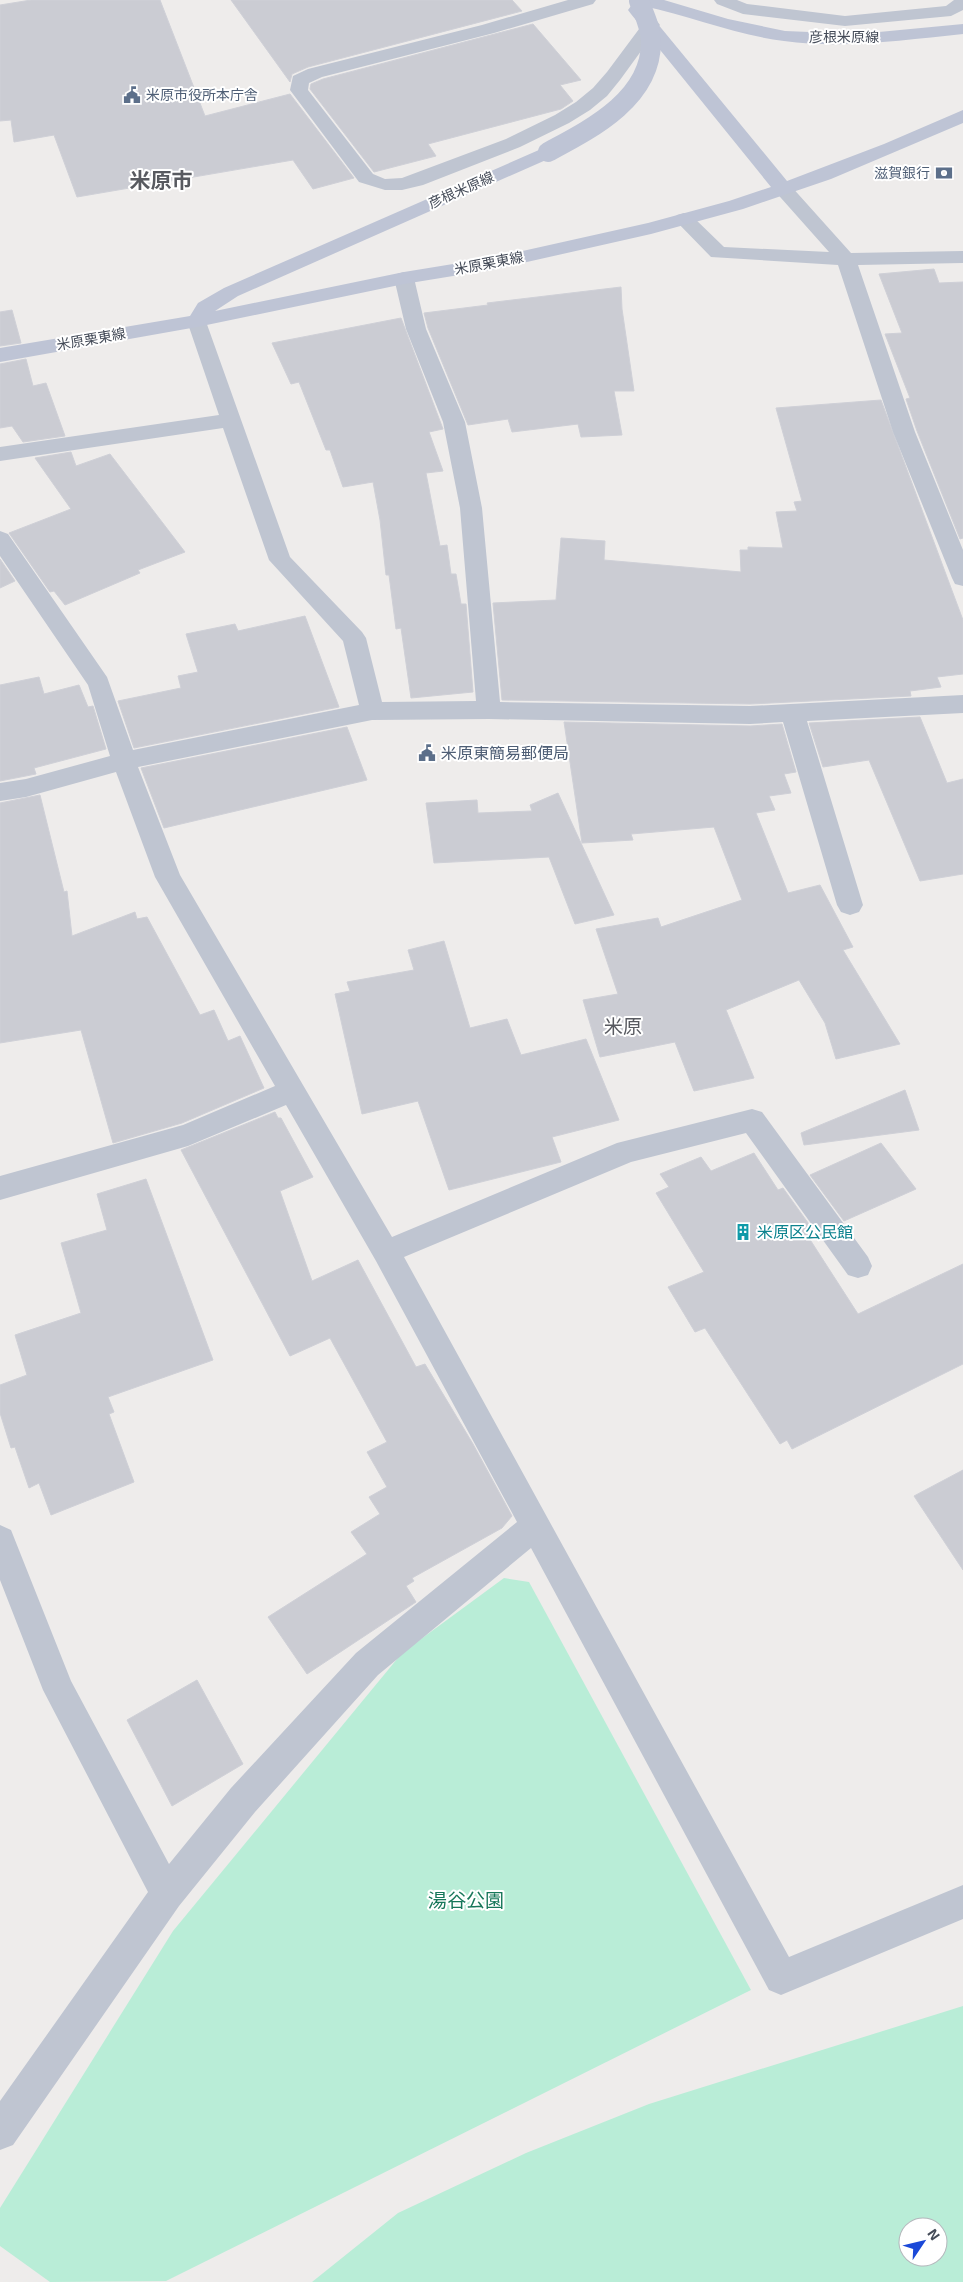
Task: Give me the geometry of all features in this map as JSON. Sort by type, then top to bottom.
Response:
[{"type":"main road","points":[[635,0],[651,25],[756,158],[783,189]]},
{"type":"main road","name":"彦根米原線","points":[[635,0],[672,7],[724,24],[785,36],[858,38],[963,29]]},
{"type":"main road","name":"彦根米原線","points":[[197,321],[205,308],[231,292],[548,152],[606,118],[627,99],[641,81],[648,62],[651,42],[647,22],[635,0]]},
{"type":"main road","name":"米原栗東線","points":[[0,355],[197,321],[404,278],[496,263],[684,219],[736,205],[783,189],[891,148],[963,116]]},
{"type":"street","points":[[587,0],[488,29],[315,73],[300,80],[299,90],[366,178],[382,186],[395,185],[416,181],[542,130],[572,112],[599,93],[621,67],[651,25]]},
{"type":"street","points":[[783,189],[846,259],[904,432],[963,578]]},
{"type":"street","points":[[684,219],[718,253],[846,259],[963,257]]},
{"type":"street","points":[[404,278],[416,329],[454,422],[471,508],[489,710]]},
{"type":"street","points":[[197,321],[280,560],[354,638],[372,711]]},
{"type":"street","points":[[0,454],[231,420]]},
{"type":"street","points":[[0,539],[99,683],[124,761],[168,877],[386,1252],[781,1978],[963,1902]]},
{"type":"street","points":[[0,792],[26,788],[124,761],[372,711],[489,710],[750,715],[963,704]]},
{"type":"street","points":[[792,712],[850,905]]},
{"type":"street","points":[[0,1188],[188,1135],[293,1090]]},
{"type":"street","points":[[386,1252],[627,1151],[752,1120],[858,1266]]},
{"type":"street","points":[[0,2132],[167,1894],[244,1800],[367,1664],[536,1525]]},
{"type":"street","points":[[0,1540],[59,1690],[167,1894]]},
{"type":"lane","points":[[723,0],[743,9],[844,21],[951,11],[963,1]]},
{"type":"green space","name":"湯谷公園","points":[[504,1578],[529,1582],[751,1990],[166,2281],[50,2282],[0,2246],[0,2208],[173,1931],[402,1653]]},
{"type":"green space","points":[[963,2006],[963,2282],[312,2282],[398,2213],[526,2153],[649,2104]]},
{"type":"building","points":[[31,0],[160,0],[205,116],[290,94],[354,178],[313,189],[293,160],[77,197],[54,135],[14,142],[11,120],[0,121],[0,5]]},
{"type":"building","points":[[231,0],[512,0],[522,11],[308,67],[292,74],[290,82]]},
{"type":"building","points":[[533,24],[581,80],[560,85],[573,101],[561,109],[428,144],[436,156],[374,172],[310,89],[311,84],[323,79]]},
{"type":"building","points":[[934,269],[939,283],[963,282],[963,538],[960,539],[917,431],[906,399],[910,398],[885,334],[902,333],[879,274]]},
{"type":"building","points":[[621,287],[622,309],[634,391],[614,391],[622,435],[581,437],[578,424],[512,432],[508,419],[468,425],[428,328],[424,313],[488,305],[487,303]]},
{"type":"building","points":[[12,310],[21,343],[0,346],[0,312]]},
{"type":"building","points":[[401,318],[443,429],[429,432],[443,471],[426,473],[440,546],[447,545],[451,574],[456,574],[461,604],[466,604],[473,692],[411,698],[401,628],[396,629],[389,575],[386,575],[380,520],[373,482],[343,487],[330,450],[326,450],[299,382],[291,384],[272,343]]},
{"type":"building","points":[[26,359],[33,386],[46,383],[65,436],[23,442],[12,426],[0,428],[0,364]]},
{"type":"building","points":[[881,400],[963,620],[963,674],[937,677],[941,687],[910,691],[911,696],[750,704],[502,700],[493,603],[556,600],[561,538],[605,541],[604,560],[741,572],[740,550],[748,550],[748,547],[783,548],[776,512],[797,511],[794,502],[802,501],[776,408]]},
{"type":"building","points":[[71,452],[76,466],[110,454],[185,552],[138,570],[140,573],[65,605],[54,591],[50,592],[9,533],[71,509],[35,458]]},
{"type":"building","points":[[0,559],[15,581],[0,588]]},
{"type":"building","points":[[305,616],[339,707],[134,748],[118,701],[181,688],[178,676],[198,672],[186,634],[235,624],[238,631]]},
{"type":"building","points":[[39,677],[44,694],[79,685],[88,707],[93,706],[106,749],[34,768],[36,774],[0,781],[0,685]]},
{"type":"building","points":[[920,717],[947,783],[963,779],[963,874],[920,881],[869,760],[823,767],[809,723]]},
{"type":"building","points":[[564,722],[750,726],[782,724],[796,772],[784,774],[791,793],[769,796],[775,810],[756,813],[788,893],[820,885],[853,947],[843,950],[900,1044],[836,1059],[825,1023],[799,980],[726,1010],[754,1078],[694,1091],[675,1042],[600,1057],[583,1000],[618,994],[596,929],[658,918],[661,927],[742,900],[714,827],[631,834],[633,840],[582,843]]},
{"type":"building","points":[[347,727],[367,780],[164,828],[141,768]]},
{"type":"building","points":[[558,793],[614,915],[575,924],[549,857],[434,863],[426,803],[477,800],[478,813],[532,811],[530,805]]},
{"type":"building","points":[[40,795],[64,892],[67,891],[72,936],[135,912],[137,919],[147,917],[200,1015],[214,1010],[228,1041],[240,1036],[264,1088],[182,1123],[113,1143],[81,1030],[0,1043],[0,803]]},
{"type":"building","points":[[444,941],[470,1028],[507,1019],[521,1055],[586,1039],[619,1120],[552,1137],[561,1162],[449,1190],[418,1101],[362,1114],[335,994],[350,991],[347,982],[414,970],[408,950]]},
{"type":"building","points":[[905,1090],[919,1130],[804,1145],[801,1133]]},
{"type":"building","points":[[275,1112],[278,1118],[281,1118],[313,1177],[280,1191],[312,1281],[358,1260],[416,1367],[425,1364],[473,1444],[512,1516],[502,1528],[412,1578],[414,1581],[406,1586],[416,1602],[307,1674],[268,1617],[367,1554],[351,1532],[380,1514],[369,1497],[387,1487],[367,1452],[387,1442],[330,1338],[290,1356],[181,1150]]},
{"type":"building","points":[[881,1143],[916,1189],[844,1221],[810,1175]]},
{"type":"building","points":[[754,1153],[778,1190],[783,1188],[816,1234],[809,1238],[858,1314],[963,1264],[963,1364],[792,1449],[787,1440],[780,1444],[705,1328],[695,1332],[668,1287],[704,1272],[656,1193],[669,1187],[660,1174],[701,1157],[711,1171]]},
{"type":"building","points":[[146,1179],[213,1360],[108,1397],[114,1412],[109,1414],[134,1482],[51,1515],[39,1483],[29,1488],[15,1447],[11,1448],[0,1413],[0,1385],[27,1375],[15,1335],[81,1313],[61,1243],[107,1230],[97,1194]]},
{"type":"building","points":[[963,1470],[963,1570],[914,1496]]},
{"type":"building","points":[[197,1680],[243,1764],[172,1806],[127,1720]]},
{"type":"place","name":"米原市役所本庁舎","points":[[132,95]]},
{"type":"place","name":"滋賀銀行","points":[[944,173]]},
{"type":"place","name":"米原東簡易郵便局","points":[[427,753]]},
{"type":"place","name":"米原区公民館","points":[[743,1232]]},
{"type":"district","name":"米原市","points":[[161,181]]},
{"type":"district","name":"米原","points":[[623,1026]]}]
